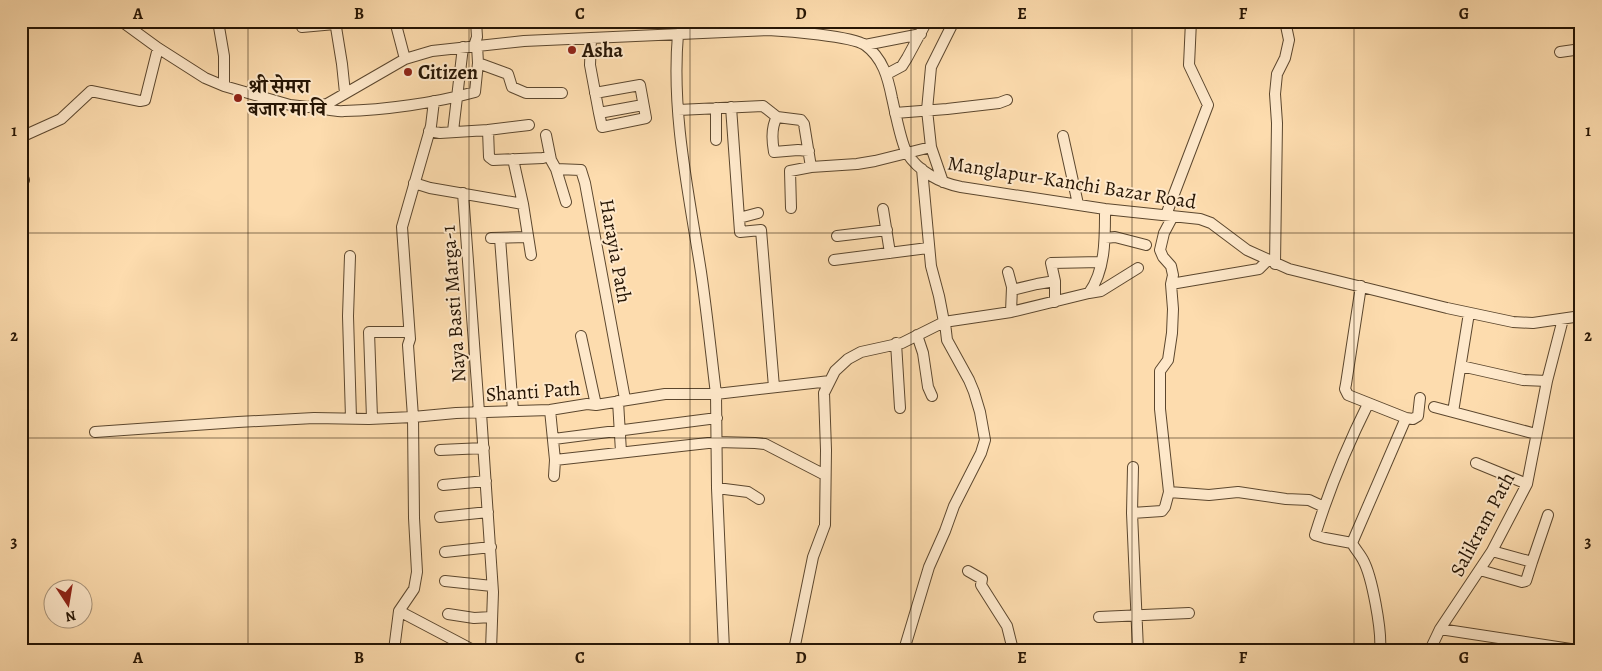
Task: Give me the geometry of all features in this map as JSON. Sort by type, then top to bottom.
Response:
[{"type":"street","points":[[122,21],[158,48],[206,78],[224,86],[290,105],[342,112],[434,101],[474,92],[478,63],[471,46]]},
{"type":"street","points":[[218,21],[224,56],[224,86]]},
{"type":"street","points":[[301,21],[302,27],[335,22],[346,94]]},
{"type":"street","points":[[395,21],[405,59]]},
{"type":"street","points":[[454,131],[458,96],[471,46],[477,38],[476,21]]},
{"type":"street","points":[[887,74],[902,66],[927,21]]},
{"type":"street","points":[[943,182],[931,146],[928,110],[931,67],[954,21]]},
{"type":"street","points":[[1132,513],[1162,511],[1166,508],[1170,492],[1160,409],[1160,371],[1168,360],[1172,333],[1173,309],[1170,284],[1173,275],[1171,266],[1163,258],[1160,250],[1169,216],[1208,105],[1190,65],[1191,21]]},
{"type":"street","points":[[1170,284],[1259,269],[1271,262],[1277,123],[1275,94],[1277,74],[1285,58],[1289,40],[1285,21]]},
{"type":"street","points":[[308,107],[327,104],[405,59],[432,51],[471,46],[524,41],[768,30],[848,40],[865,45],[921,34]]},
{"type":"street","points":[[678,34],[676,71],[684,174],[701,274],[716,394],[717,488],[724,650]]},
{"type":"street","points":[[591,39],[590,65],[595,93],[602,127],[646,118],[640,85],[595,93]]},
{"type":"street","name":"Manglapur-Kanchi Bazar Road","points":[[865,45],[879,59],[887,74],[895,113],[907,152],[922,169],[943,182],[960,187],[1105,209],[1200,219],[1211,223],[1247,250],[1289,269],[1519,323],[1534,323],[1581,316]]},
{"type":"street","points":[[21,137],[60,119],[91,91],[140,101],[145,100],[158,48]]},
{"type":"street","points":[[1560,52],[1581,49]]},
{"type":"street","points":[[478,63],[508,74],[512,87],[525,93],[562,93]]},
{"type":"street","points":[[895,113],[999,103],[1007,100]]},
{"type":"street","points":[[394,650],[399,611],[414,589],[417,572],[414,518],[413,417],[408,345],[410,339],[402,227],[433,119],[434,101]]},
{"type":"street","points":[[599,113],[643,105]]},
{"type":"street","points":[[678,110],[763,106],[778,117],[801,120],[804,124],[811,167]]},
{"type":"street","points":[[731,107],[740,232],[761,230],[774,386]]},
{"type":"street","points":[[716,108],[716,140]]},
{"type":"street","points":[[778,117],[774,122],[772,141],[774,152],[809,151]]},
{"type":"street","points":[[429,131],[440,133],[529,125]]},
{"type":"street","points":[[488,130],[488,157],[493,160],[543,158],[550,155]]},
{"type":"street","points":[[546,136],[550,155],[566,202]]},
{"type":"street","points":[[1063,136],[1078,204]]},
{"type":"street","points":[[792,208],[790,171],[811,167],[875,161],[931,146]]},
{"type":"street","points":[[513,159],[523,204],[531,255]]},
{"type":"street","name":"Harayia Path","points":[[556,169],[581,170],[585,182],[621,400]]},
{"type":"street","points":[[904,650],[929,567],[954,506],[985,440],[974,392],[947,340],[940,296],[928,248],[929,240],[922,169]]},
{"type":"street","points":[[414,183],[523,204]]},
{"type":"street","name":"Naya Basti Marga-1","points":[[463,193],[491,547],[491,650]]},
{"type":"street","points":[[1089,294],[1096,283],[1102,262],[1105,238],[1105,209]]},
{"type":"street","points":[[883,210],[890,252]]},
{"type":"street","points":[[739,218],[758,213]]},
{"type":"street","points":[[837,236],[887,230]]},
{"type":"street","points":[[513,411],[495,238],[528,237]]},
{"type":"street","points":[[1105,238],[1115,237],[1146,245]]},
{"type":"street","points":[[834,260],[928,248]]},
{"type":"street","points":[[350,256],[348,316],[351,418]]},
{"type":"street","points":[[1055,302],[1055,282],[1051,263],[1102,262]]},
{"type":"street","points":[[794,650],[813,557],[825,525],[826,450],[824,393],[835,371],[848,359],[861,352],[902,342],[944,322],[1011,312],[1100,291],[1138,268]]},
{"type":"street","points":[[1008,272],[1012,290],[1011,312]]},
{"type":"street","points":[[1012,290],[1055,282]]},
{"type":"street","points":[[1361,286],[1345,389],[1348,395],[1368,404],[1413,419],[1418,416],[1420,398]]},
{"type":"street","points":[[1453,412],[1469,312]]},
{"type":"street","name":"Salikram Path","points":[[1430,650],[1440,629],[1492,550],[1527,484],[1547,381],[1563,319]]},
{"type":"street","points":[[372,418],[369,332],[409,332]]},
{"type":"street","points":[[917,335],[923,353],[928,388],[932,396]]},
{"type":"street","points":[[581,336],[596,404]]},
{"type":"street","points":[[896,343],[900,408]]},
{"type":"street","points":[[1461,366],[1522,380],[1547,381]]},
{"type":"street","name":"Shanti Path","points":[[95,432],[314,418],[413,417],[480,412],[550,410],[665,394],[716,394],[830,381]]},
{"type":"street","points":[[621,400],[621,452]]},
{"type":"street","points":[[1368,404],[1356,427],[1314,535],[1352,543],[1363,560],[1372,589],[1381,641],[1380,650]]},
{"type":"street","points":[[1434,407],[1536,434]]},
{"type":"street","points":[[550,410],[554,439],[554,476]]},
{"type":"street","points":[[554,439],[717,418]]},
{"type":"street","points":[[1352,543],[1406,418]]},
{"type":"street","points":[[555,460],[717,442],[755,443],[765,444],[825,475]]},
{"type":"street","points":[[440,450],[484,448]]},
{"type":"street","points":[[1476,463],[1527,484]]},
{"type":"street","points":[[1133,467],[1132,513],[1138,650]]},
{"type":"street","points":[[443,485],[486,481]]},
{"type":"street","points":[[717,488],[748,492],[759,499]]},
{"type":"street","points":[[1170,492],[1210,495],[1238,492],[1286,499],[1309,500],[1324,507]]},
{"type":"street","points":[[440,517],[488,512]]},
{"type":"street","points":[[1480,570],[1524,582],[1548,515]]},
{"type":"street","points":[[445,552],[491,547]]},
{"type":"street","points":[[1492,550],[1532,562]]},
{"type":"street","points":[[968,571],[982,579],[981,585],[1007,626],[1013,650]]},
{"type":"street","points":[[445,581],[492,586]]},
{"type":"street","points":[[399,611],[448,635],[473,650]]},
{"type":"street","points":[[1099,617],[1189,613]]},
{"type":"street","points":[[448,614],[474,618],[492,617]]},
{"type":"street","points":[[1440,629],[1576,650]]},
{"type":"street","points":[[1168,650],[1186,649]]},
{"type":"place","name":"Asha","points":[[572,50]]},
{"type":"place","name":"Citizen","points":[[408,72]]},
{"type":"place","name":"श्री सेमरा बजार मा वि","points":[[238,98]]}]
